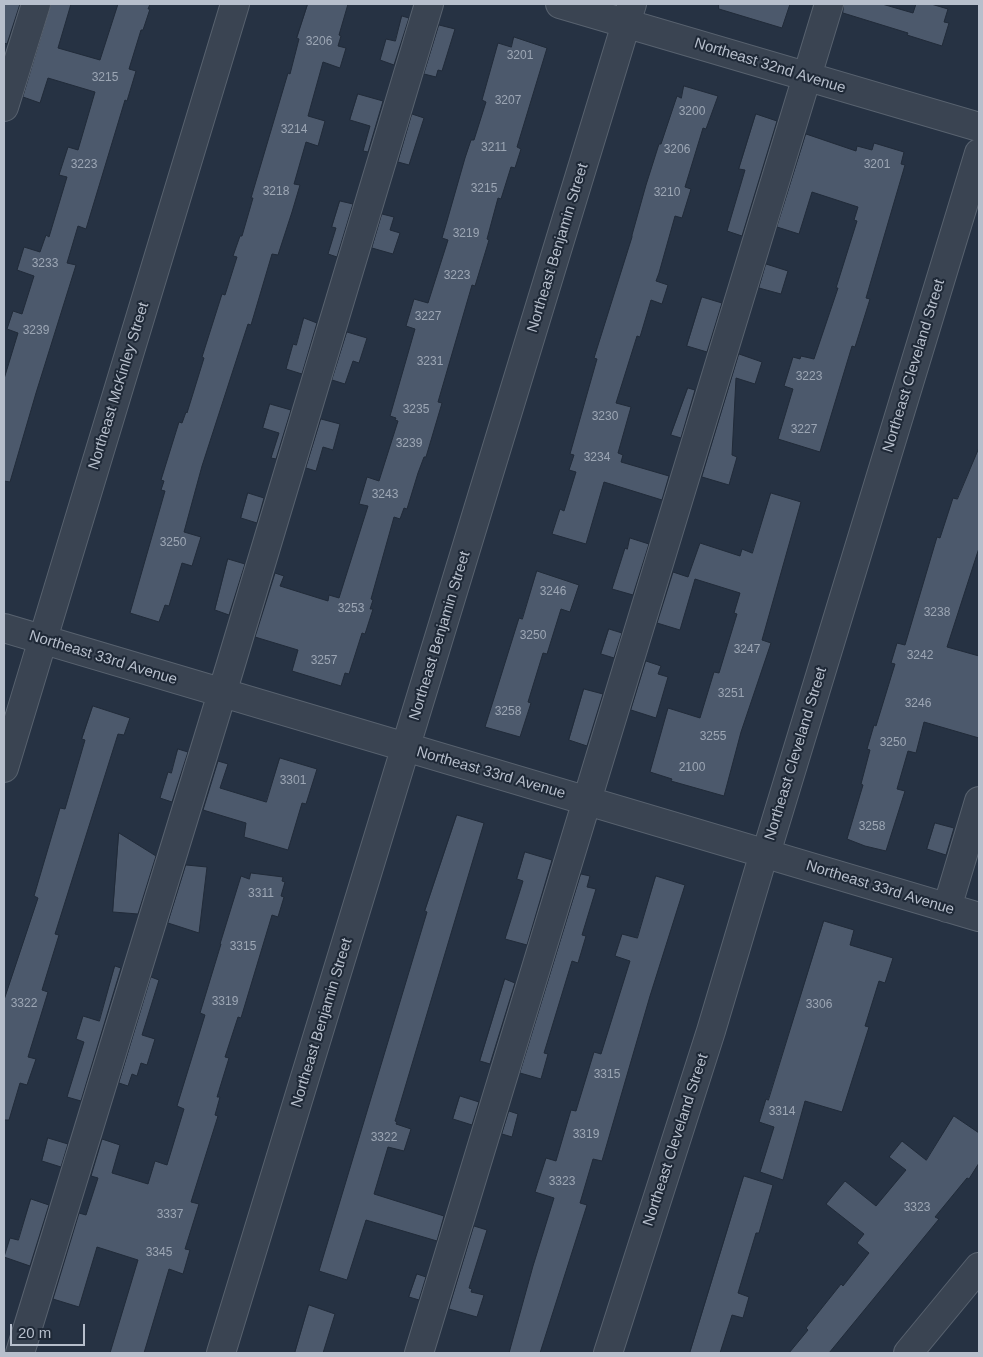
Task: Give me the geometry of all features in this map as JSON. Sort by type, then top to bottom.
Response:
[{"type":"street","points":[[4,106],[36,4]]},
{"type":"street","name":"Northeast McKinley Street","points":[[4,768],[235,4]]},
{"type":"street","points":[[20,1353],[222,693],[429,4]]},
{"type":"street","name":"Northeast 32nd Avenue","points":[[560,4],[629,13],[806,76],[979,127]]},
{"type":"street","points":[[419,1353],[828,4]]},
{"type":"street","name":"Northeast Benjamin Street","points":[[221,1353],[629,13]]},
{"type":"street","name":"Northeast Cleveland Street","points":[[608,1353],[711,1031],[764,853],[768,847],[979,152]]},
{"type":"street","name":"Northeast 33rd Avenue","points":[[4,628],[979,917]]},
{"type":"street","points":[[947,908],[979,801]]},
{"type":"street","points":[[908,1353],[979,1267]]},
{"type":"building","points":[[4,4],[20,4],[7,44],[4,43]]},
{"type":"building","points":[[51,4],[71,4],[58,48],[100,60],[118,4],[150,4],[148,9],[150,9],[143,30],[141,30],[129,69],[136,71],[127,101],[125,100],[86,229],[78,226],[67,263],[76,265],[10,482],[4,481],[4,379],[18,333],[7,329],[13,311],[22,314],[34,276],[17,270],[24,247],[40,252],[46,235],[49,237],[67,177],[59,175],[68,147],[78,150],[95,92],[48,78],[40,103],[23,97]]},
{"type":"building","points":[[308,4],[348,4],[339,35],[341,36],[338,46],[346,48],[340,68],[323,62],[308,116],[325,121],[318,146],[306,142],[294,184],[300,185],[292,212],[278,255],[272,254],[251,325],[248,324],[202,466],[184,532],[201,537],[192,566],[182,563],[169,606],[165,605],[159,622],[130,613],[165,491],[161,490],[164,481],[161,480],[179,422],[182,423],[187,413],[222,294],[225,295],[237,257],[233,256],[240,236],[242,236],[253,198],[251,198],[288,73],[290,74],[299,39],[297,38]]},
{"type":"building","points":[[719,4],[790,4],[782,28],[719,9]]},
{"type":"building","points":[[844,4],[882,4],[913,13],[916,4],[931,4],[948,9],[944,22],[949,23],[942,46],[907,35],[908,33],[843,13]]},
{"type":"building","points":[[402,16],[409,18],[394,65],[380,60],[386,39],[395,41]]},
{"type":"building","points":[[439,25],[455,29],[442,71],[438,70],[436,77],[424,74]]},
{"type":"building","points":[[514,37],[547,48],[517,147],[521,149],[515,168],[511,167],[501,199],[498,198],[487,239],[489,240],[475,286],[472,285],[438,402],[442,403],[426,457],[424,457],[418,473],[407,509],[404,508],[400,519],[394,517],[371,599],[373,600],[370,609],[373,609],[365,634],[362,633],[349,674],[345,673],[341,686],[292,671],[298,650],[255,637],[275,573],[284,576],[280,586],[328,601],[329,595],[339,598],[368,506],[359,504],[367,477],[379,481],[398,421],[390,416],[415,329],[406,326],[414,299],[428,303],[448,240],[442,238],[465,158],[471,140],[474,140],[486,102],[482,100],[498,43],[511,47]]},
{"type":"building","points":[[684,86],[718,96],[706,129],[703,128],[685,187],[691,189],[682,218],[675,216],[656,281],[668,285],[662,304],[651,300],[640,337],[637,336],[616,403],[631,407],[618,453],[623,455],[621,462],[669,476],[662,500],[604,482],[586,544],[552,534],[560,509],[564,511],[576,472],[569,470],[574,455],[570,454],[597,359],[594,358],[659,144],[661,144],[677,96],[681,98]]},
{"type":"building","points":[[358,94],[383,101],[368,152],[363,151],[370,126],[350,120]]},
{"type":"building","points":[[412,114],[424,118],[409,165],[398,162]]},
{"type":"building","points":[[756,114],[777,121],[742,236],[727,231],[745,170],[739,169]]},
{"type":"building","points":[[806,134],[856,151],[857,146],[872,150],[874,143],[904,152],[901,164],[905,165],[866,298],[870,299],[855,347],[852,346],[820,452],[778,439],[793,389],[784,386],[793,357],[800,359],[801,356],[814,359],[838,288],[836,288],[857,221],[854,220],[858,207],[812,192],[799,234],[777,227]]},
{"type":"building","points":[[340,201],[353,204],[337,257],[328,254],[336,228],[332,227]]},
{"type":"building","points":[[382,214],[394,217],[390,230],[400,233],[393,254],[372,248]]},
{"type":"building","points":[[766,264],[788,271],[781,294],[759,288]]},
{"type":"building","points":[[702,297],[722,303],[707,352],[687,346]]},
{"type":"building","points":[[304,318],[317,323],[302,374],[286,369],[293,344],[296,345]]},
{"type":"building","points":[[347,332],[367,338],[359,363],[353,361],[345,384],[332,380]]},
{"type":"building","points":[[739,354],[762,362],[755,384],[736,378],[732,455],[737,457],[729,485],[702,477]]},
{"type":"building","points":[[688,388],[695,390],[681,438],[671,435]]},
{"type":"building","points":[[270,404],[291,410],[276,459],[271,458],[279,433],[263,428]]},
{"type":"building","points":[[321,419],[340,424],[333,450],[323,447],[316,471],[306,468]]},
{"type":"building","points":[[979,448],[979,548],[947,647],[979,656],[979,738],[924,722],[916,753],[908,751],[897,789],[905,791],[886,851],[865,846],[847,839],[863,785],[861,784],[870,750],[867,749],[895,664],[891,663],[897,643],[905,645],[937,537],[940,538],[953,498],[957,499]]},
{"type":"building","points":[[248,493],[264,498],[257,523],[241,518]]},
{"type":"building","points":[[771,493],[801,502],[762,640],[771,643],[741,732],[724,796],[671,781],[672,779],[650,772],[668,708],[700,718],[714,672],[719,673],[737,614],[734,613],[740,593],[695,579],[680,630],[657,623],[673,572],[688,577],[700,543],[740,556],[742,549],[752,553]]},
{"type":"building","points":[[630,538],[649,544],[633,595],[612,589]]},
{"type":"building","points":[[228,559],[245,564],[229,615],[215,610]]},
{"type":"building","points":[[537,571],[579,585],[570,612],[561,609],[547,654],[543,653],[528,702],[531,703],[520,737],[485,727],[519,618],[522,619]]},
{"type":"building","points":[[609,629],[622,633],[614,658],[601,654]]},
{"type":"building","points":[[646,661],[661,666],[658,674],[668,677],[656,718],[631,710]]},
{"type":"building","points":[[584,689],[603,694],[587,746],[569,740]]},
{"type":"building","points":[[93,706],[130,718],[124,735],[118,734],[55,934],[59,935],[42,990],[48,992],[28,1057],[36,1059],[27,1085],[20,1083],[9,1120],[4,1120],[4,1000],[38,898],[34,896],[60,808],[65,809],[85,740],[82,739]]},
{"type":"building","points":[[178,749],[188,752],[172,802],[160,798],[168,772],[171,773]]},
{"type":"building","points":[[280,758],[317,769],[306,804],[302,803],[288,850],[244,837],[246,823],[203,810],[218,761],[228,764],[220,788],[266,802]]},
{"type":"building","points":[[457,815],[484,823],[395,1121],[397,1122],[396,1124],[411,1129],[404,1151],[388,1147],[374,1194],[444,1216],[437,1241],[366,1220],[347,1280],[319,1271],[427,912],[425,911]]},
{"type":"building","points":[[935,823],[954,828],[946,855],[927,849]]},
{"type":"building","points":[[119,833],[156,856],[138,914],[113,912]]},
{"type":"building","points":[[525,852],[552,860],[527,945],[505,939],[523,881],[517,879]]},
{"type":"building","points":[[186,865],[207,867],[199,933],[168,923]]},
{"type":"building","points":[[251,873],[283,877],[282,881],[285,882],[281,896],[284,897],[278,917],[272,915],[241,1018],[238,1017],[225,1057],[229,1058],[217,1097],[220,1097],[215,1115],[218,1116],[191,1202],[199,1204],[185,1249],[190,1250],[183,1274],[169,1269],[144,1353],[110,1353],[138,1260],[97,1247],[79,1307],[53,1299],[79,1213],[86,1215],[98,1178],[91,1176],[102,1139],[120,1145],[112,1173],[148,1184],[155,1161],[167,1165],[184,1109],[177,1106],[205,1015],[200,1013],[241,876],[249,879]]},
{"type":"building","points":[[581,874],[590,876],[587,887],[596,889],[582,935],[586,936],[578,963],[572,961],[544,1053],[548,1054],[541,1079],[520,1073]]},
{"type":"building","points":[[656,876],[685,885],[650,996],[602,1161],[593,1159],[580,1203],[587,1205],[540,1353],[509,1353],[554,1198],[535,1192],[546,1158],[556,1161],[571,1110],[576,1111],[594,1052],[601,1054],[630,961],[615,956],[622,934],[637,938]]},
{"type":"building","points":[[824,921],[854,930],[850,945],[893,958],[885,983],[879,981],[865,1026],[869,1027],[842,1112],[805,1101],[783,1180],[760,1172],[774,1127],[759,1122],[766,1099],[768,1100]]},
{"type":"building","points":[[115,966],[121,968],[81,1101],[67,1097],[84,1042],[76,1039],[83,1016],[99,1021]]},
{"type":"building","points":[[151,977],[159,980],[142,1035],[155,1039],[147,1065],[141,1063],[137,1076],[132,1074],[128,1086],[119,1083]]},
{"type":"building","points":[[505,979],[515,983],[490,1064],[480,1061]]},
{"type":"building","points":[[460,1096],[479,1102],[472,1125],[453,1119]]},
{"type":"building","points":[[509,1111],[518,1114],[512,1137],[502,1134]]},
{"type":"building","points":[[954,1116],[979,1133],[979,1163],[969,1179],[967,1178],[935,1217],[939,1219],[829,1353],[789,1353],[841,1284],[843,1286],[869,1253],[857,1243],[864,1234],[826,1204],[845,1181],[876,1206],[906,1170],[889,1157],[902,1141],[926,1160]]},
{"type":"building","points":[[48,1138],[68,1144],[61,1167],[42,1161]]},
{"type":"building","points":[[744,1176],[773,1185],[738,1293],[749,1297],[743,1318],[732,1315],[720,1353],[690,1353]]},
{"type":"building","points":[[31,1199],[49,1205],[30,1266],[4,1257],[10,1238],[18,1240]]},
{"type":"building","points":[[474,1226],[487,1230],[469,1288],[472,1289],[471,1292],[484,1295],[477,1317],[449,1309]]},
{"type":"building","points":[[417,1274],[426,1277],[419,1300],[409,1297]]},
{"type":"building","points":[[309,1305],[335,1314],[323,1353],[295,1353]]}]
